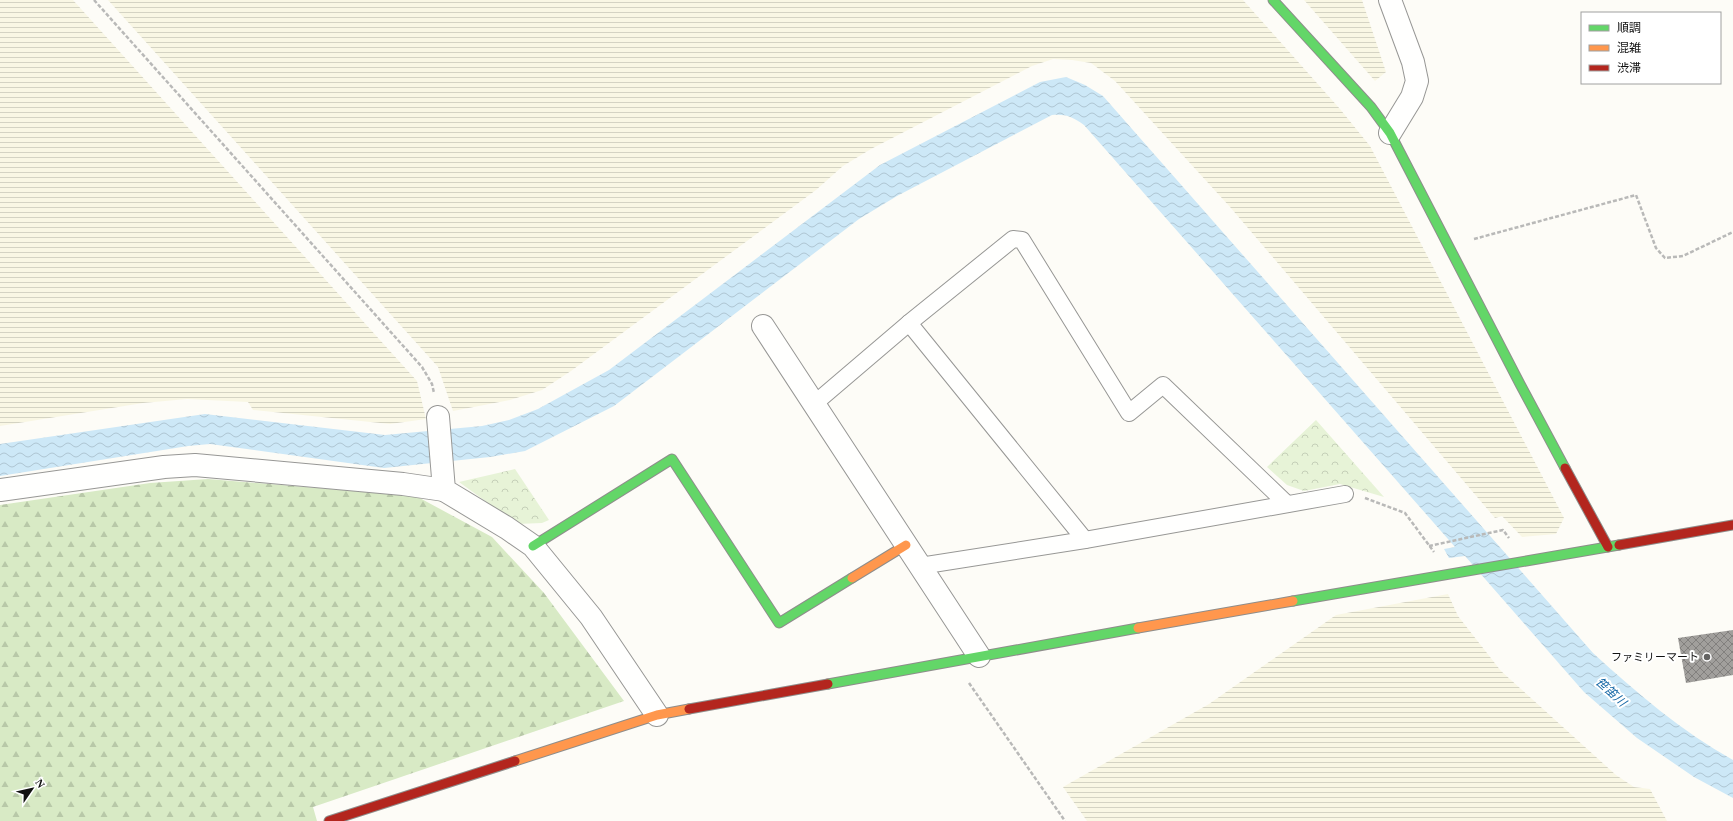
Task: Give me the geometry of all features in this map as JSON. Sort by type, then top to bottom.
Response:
[{"type":"street","points":[[1273,0],[1370,107],[1390,133],[1520,384],[1608,547]]},
{"type":"street","points":[[1390,0],[1413,62],[1417,81],[1412,96],[1390,133]]},
{"type":"street","points":[[763,326],[979,656]]},
{"type":"street","points":[[438,418],[443,481]]},
{"type":"street","points":[[533,546],[672,459],[779,623],[906,545]]},
{"type":"street","points":[[0,490],[164,467],[194,465],[403,484],[443,481],[533,546],[591,617],[657,715]]},
{"type":"street","points":[[329,821],[657,715],[953,660],[1733,525]]},
{"type":"lane","points":[[814,404],[1013,239],[1022,240],[1129,413],[1163,385],[1287,504]]},
{"type":"lane","points":[[909,324],[1085,540]]},
{"type":"lane","points":[[920,566],[1085,540],[1345,494]]},
{"type":"path","points":[[94,0],[422,367],[432,384],[438,418]]},
{"type":"path","points":[[1470,240],[1636,195],[1656,248],[1665,258],[1683,256],[1733,232]]},
{"type":"path","points":[[1345,494],[1365,497],[1405,513],[1449,574]]},
{"type":"path","points":[[1429,546],[1496,532]]},
{"type":"path","points":[[953,660],[1065,821]]},
{"type":"shaded area","points":[[0,0],[73,0],[417,381],[426,419],[390,424],[253,410],[248,402],[187,399],[143,403],[0,426]]},
{"type":"shaded area","points":[[108,0],[1243,0],[1340,109],[1370,146],[1564,518],[1556,534],[1522,537],[1502,516],[1495,518],[1230,207],[1115,81],[1091,63],[1072,60],[1053,59],[1032,66],[871,149],[843,166],[816,190],[571,371],[542,390],[510,400],[453,411],[438,367]]},
{"type":"shaded area","points":[[1304,0],[1362,0],[1386,72],[1375,81]]},
{"type":"shaded area","points":[[1448,594],[1458,616],[1501,671],[1616,775],[1634,787],[1650,789],[1667,821],[1087,821],[1063,787],[1209,704],[1336,615]]},
{"type":"green space","points":[[1316,420],[1384,497],[1340,484],[1304,491],[1287,485],[1267,467]]},
{"type":"green space","points":[[515,469],[549,520],[542,523],[517,524],[459,482]]},
{"type":"green space","points":[[208,479],[416,496],[492,537],[544,593],[624,701],[313,807],[317,821],[0,821],[0,505],[150,483]]},
{"type":"water","name":"笹笛川","points":[[1066,77],[1085,85],[1103,96],[1593,653],[1626,683],[1677,724],[1695,737],[1733,760],[1733,798],[1694,777],[1637,738],[1584,692],[1465,556],[1449,558],[1444,549],[1455,547],[1084,125],[1073,118],[1061,115],[1052,115],[897,196],[859,219],[614,406],[525,451],[490,457],[384,468],[210,444],[188,446],[0,476],[0,444],[205,414],[385,435],[482,426],[509,420],[538,409],[609,370],[880,165],[1040,82]]},
{"type":"building","name":"ファミリーマート","points":[[1733,630],[1733,675],[1686,683],[1678,638]]},
{"type":"traffic: fast","points":[[1273,0],[1371,107],[1390,133],[1565,468]]},
{"type":"traffic: fast","points":[[533,546],[672,459],[779,623],[852,578]]},
{"type":"traffic: fast","points":[[1293,601],[1619,545]]},
{"type":"traffic: fast","points":[[828,684],[1138,628]]},
{"type":"traffic: slow","points":[[852,578],[906,545]]},
{"type":"traffic: slow","points":[[1138,628],[1293,601]]},
{"type":"traffic: slow","points":[[515,761],[657,715],[689,709]]},
{"type":"traffic: jam","points":[[1565,468],[1608,547]]},
{"type":"traffic: jam","points":[[1619,545],[1733,525]]},
{"type":"traffic: jam","points":[[689,709],[828,684]]},
{"type":"traffic: jam","points":[[329,821],[515,761]]},
{"type":"place","name":"ファミリーマート","points":[[1707,657]]}]
